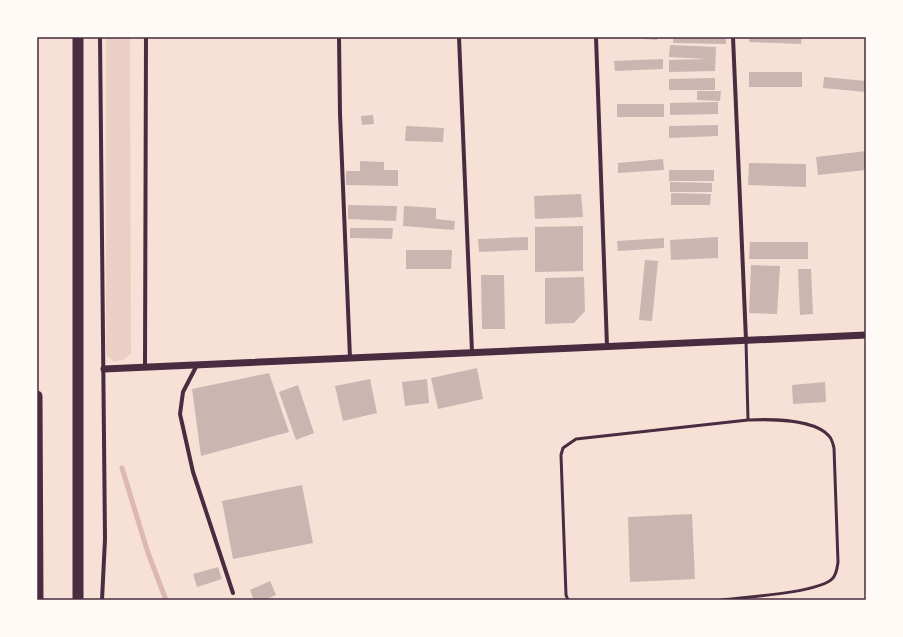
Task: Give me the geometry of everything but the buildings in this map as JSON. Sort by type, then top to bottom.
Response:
[{"type":"highway","points":[[78,37],[78,600]]},
{"type":"highway","points":[[37,396],[38,600]]},
{"type":"street","points":[[100,37],[105,539],[102,600]]},
{"type":"street","points":[[146,37],[146,367]]},
{"type":"street","points":[[339,37],[350,358]]},
{"type":"street","points":[[459,37],[472,352]]},
{"type":"street","points":[[596,37],[607,346]]},
{"type":"street","points":[[733,37],[746,340]]},
{"type":"street","points":[[104,369],[866,335]]},
{"type":"street","points":[[197,365],[183,392],[180,414],[193,472],[233,593]]},
{"type":"lane","points":[[746,340],[748,420]]},
{"type":"lane","points":[[568,600],[566,595],[562,463],[563,448],[576,439],[748,420],[804,423],[820,429],[831,437],[834,448],[837,572],[832,580],[805,590],[722,600]]},
{"type":"shaded area","points":[[106,37],[130,37],[131,353],[125,359],[114,362],[106,355]]},
{"type":"waterway","points":[[122,468],[148,553],[166,600]]}]
